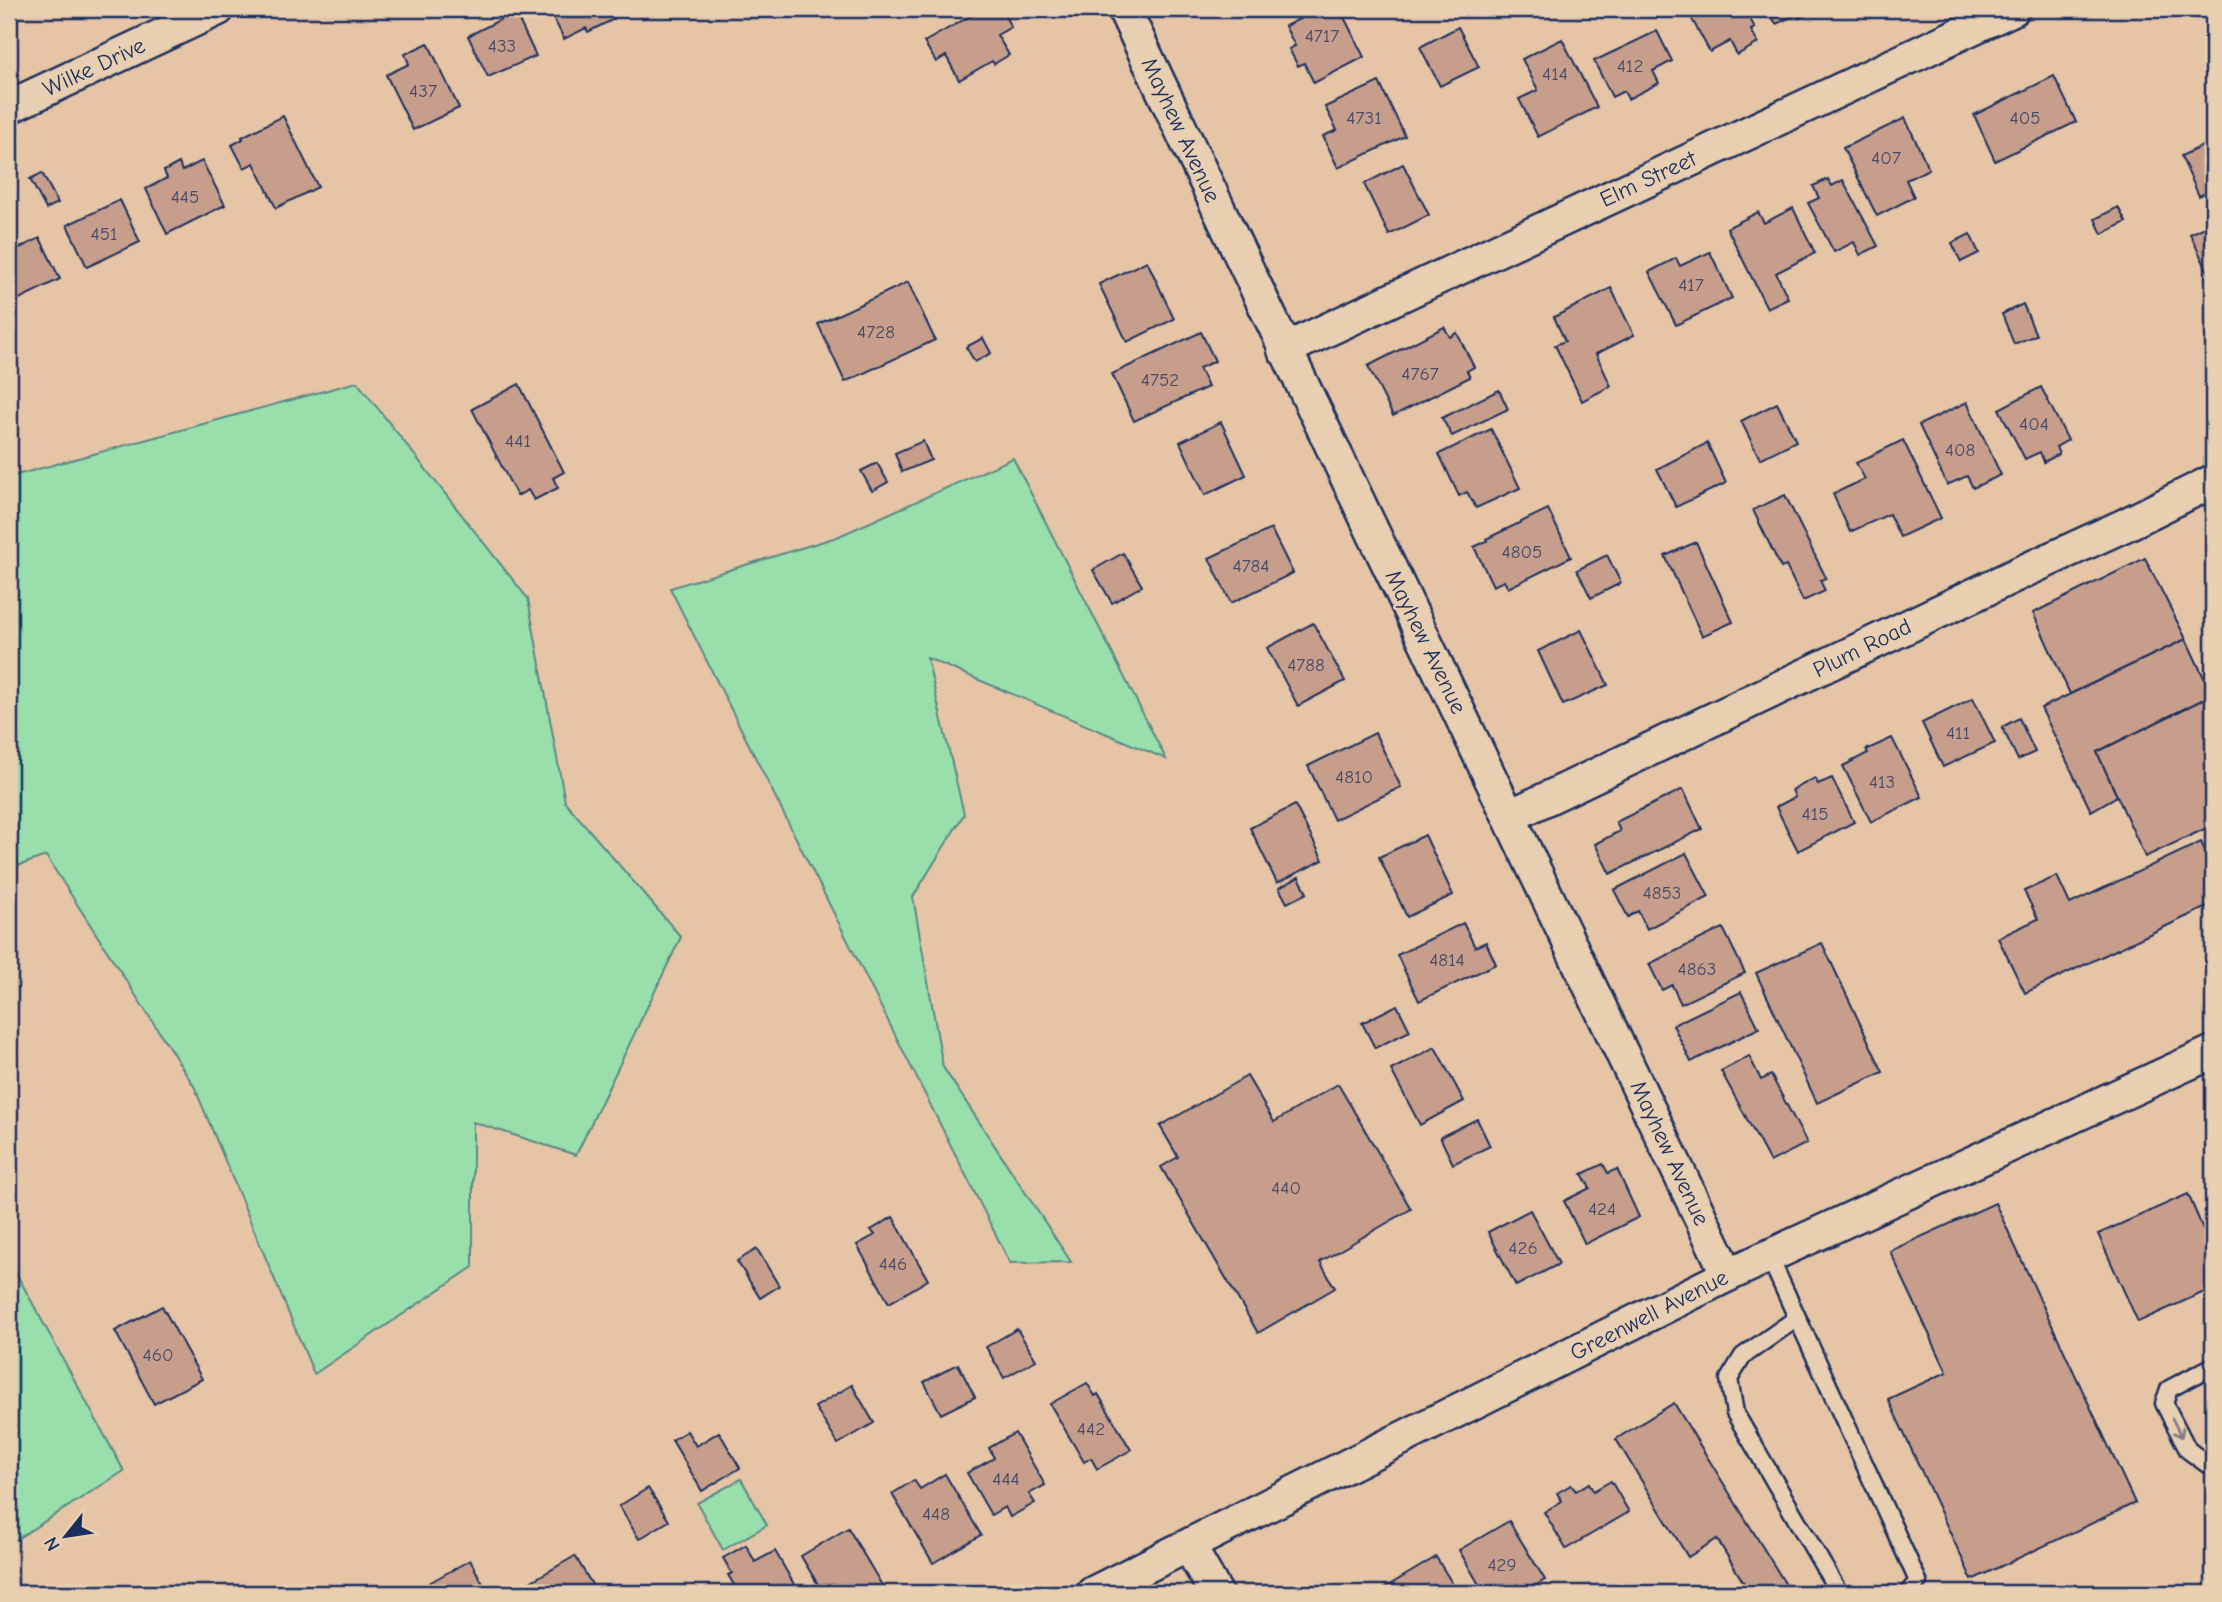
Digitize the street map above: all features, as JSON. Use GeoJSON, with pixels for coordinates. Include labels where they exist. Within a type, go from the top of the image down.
{"type":"FeatureCollection","features":[{"type":"Feature","properties":{"kind":"street","name":"Wilke Drive"},"geometry":{"type":"LineString","coordinates":[[9,107],[218,9]]}},
{"type":"Feature","properties":{"kind":"street","name":"Mayhew Avenue"},"geometry":{"type":"LineString","coordinates":[[1124,9],[1284,350],[1728,1275]]}},
{"type":"Feature","properties":{"kind":"street","name":"Elm Street"},"geometry":{"type":"LineString","coordinates":[[1284,350],[2010,9]]}},
{"type":"Feature","properties":{"kind":"street","name":"Plum Road"},"geometry":{"type":"LineString","coordinates":[[1510,816],[2213,481]]}},
{"type":"Feature","properties":{"kind":"street","name":"Greenwell Avenue"},"geometry":{"type":"LineString","coordinates":[[1093,1593],[1728,1275],[2213,1052]]}},
{"type":"Feature","properties":{"kind":"street"},"geometry":{"type":"LineString","coordinates":[[1189,1546],[1216,1593]]}},
{"type":"Feature","properties":{"kind":"lane"},"geometry":{"type":"LineString","coordinates":[[1769,1256],[1918,1581],[1908,1593]]}},
{"type":"Feature","properties":{"kind":"lane"},"geometry":{"type":"LineString","coordinates":[[1797,1318],[1743,1356],[1729,1379],[1735,1413],[1839,1593]]}},
{"type":"Feature","properties":{"kind":"lane"},"geometry":{"type":"LineString","coordinates":[[2213,1366],[2169,1389],[2164,1402],[2188,1450],[2207,1464],[2213,1463]]}},
{"type":"Feature","properties":{"kind":"green space"},"geometry":{"type":"Polygon","coordinates":[[[357,382],[528,599],[565,802],[681,937],[576,1155],[473,1122],[473,1267],[314,1374],[194,1086],[46,856],[9,869],[9,477],[357,382]]]}},
{"type":"Feature","properties":{"kind":"green space"},"geometry":{"type":"Polygon","coordinates":[[[1013,458],[1166,759],[927,658],[964,814],[913,897],[943,1067],[1071,1262],[1010,1263],[670,588],[837,537],[1013,458]]]}},
{"type":"Feature","properties":{"kind":"green space"},"geometry":{"type":"Polygon","coordinates":[[[9,1260],[124,1471],[9,1544],[9,1260]]]}},
{"type":"Feature","properties":{"kind":"green space"},"geometry":{"type":"Polygon","coordinates":[[[741,1479],[767,1525],[723,1550],[697,1503],[741,1479]]]}},
{"type":"Feature","properties":{"kind":"building"},"geometry":{"type":"Polygon","coordinates":[[[549,9],[609,9],[614,19],[588,32],[586,28],[564,39],[549,9]]]}},
{"type":"Feature","properties":{"kind":"building"},"geometry":{"type":"Polygon","coordinates":[[[983,9],[1001,9],[1011,27],[997,35],[1009,55],[994,64],[992,61],[959,80],[946,56],[936,62],[924,42],[983,9]]]}},
{"type":"Feature","properties":{"kind":"building"},"geometry":{"type":"Polygon","coordinates":[[[1320,9],[1340,9],[1364,57],[1314,83],[1304,63],[1298,66],[1289,49],[1295,46],[1285,26],[1320,9]]]}},
{"type":"Feature","properties":{"kind":"building"},"geometry":{"type":"Polygon","coordinates":[[[1694,9],[1745,9],[1755,28],[1751,30],[1758,43],[1737,55],[1730,41],[1710,52],[1688,12],[1694,9]]]}},
{"type":"Feature","properties":{"kind":"building"},"geometry":{"type":"Polygon","coordinates":[[[1768,9],[1818,9],[1776,24],[1768,9]]]}},
{"type":"Feature","properties":{"kind":"building"},"geometry":{"type":"Polygon","coordinates":[[[515,12],[536,56],[488,77],[468,36],[515,12]]]}},
{"type":"Feature","properties":{"kind":"building"},"geometry":{"type":"Polygon","coordinates":[[[1458,27],[1479,67],[1440,86],[1420,47],[1458,27]]]}},
{"type":"Feature","properties":{"kind":"building"},"geometry":{"type":"Polygon","coordinates":[[[1657,31],[1672,61],[1653,71],[1659,83],[1628,99],[1624,91],[1612,97],[1594,61],[1657,31]]]}},
{"type":"Feature","properties":{"kind":"building"},"geometry":{"type":"Polygon","coordinates":[[[1562,39],[1597,107],[1538,137],[1519,99],[1538,90],[1522,59],[1562,39]]]}},
{"type":"Feature","properties":{"kind":"building"},"geometry":{"type":"Polygon","coordinates":[[[428,43],[459,108],[413,130],[386,75],[409,64],[405,54],[428,43]]]}},
{"type":"Feature","properties":{"kind":"building"},"geometry":{"type":"Polygon","coordinates":[[[2054,76],[2076,122],[1995,161],[1974,115],[2054,76]]]}},
{"type":"Feature","properties":{"kind":"building"},"geometry":{"type":"Polygon","coordinates":[[[1379,82],[1405,136],[1338,168],[1323,136],[1337,130],[1325,107],[1379,82]]]}},
{"type":"Feature","properties":{"kind":"building"},"geometry":{"type":"Polygon","coordinates":[[[283,116],[318,187],[276,208],[254,163],[244,168],[232,145],[283,116]]]}},
{"type":"Feature","properties":{"kind":"building"},"geometry":{"type":"Polygon","coordinates":[[[1905,118],[1929,169],[1906,180],[1914,197],[1877,216],[1843,148],[1905,118]]]}},
{"type":"Feature","properties":{"kind":"building"},"geometry":{"type":"Polygon","coordinates":[[[2213,141],[2213,189],[2199,196],[2181,156],[2213,141]]]}},
{"type":"Feature","properties":{"kind":"building"},"geometry":{"type":"Polygon","coordinates":[[[202,161],[225,205],[167,234],[146,189],[167,178],[164,171],[179,163],[182,171],[202,161]]]}},
{"type":"Feature","properties":{"kind":"building"},"geometry":{"type":"Polygon","coordinates":[[[1403,164],[1429,215],[1389,235],[1364,184],[1403,164]]]}},
{"type":"Feature","properties":{"kind":"building"},"geometry":{"type":"Polygon","coordinates":[[[42,173],[58,203],[46,209],[30,179],[42,173]]]}},
{"type":"Feature","properties":{"kind":"building"},"geometry":{"type":"Polygon","coordinates":[[[1828,179],[1832,186],[1843,180],[1878,246],[1860,255],[1854,242],[1834,252],[1808,203],[1819,198],[1813,186],[1828,179]]]}},
{"type":"Feature","properties":{"kind":"building"},"geometry":{"type":"Polygon","coordinates":[[[120,200],[140,242],[87,267],[67,225],[120,200]]]}},
{"type":"Feature","properties":{"kind":"building"},"geometry":{"type":"Polygon","coordinates":[[[2118,207],[2126,222],[2102,234],[2095,219],[2118,207]]]}},
{"type":"Feature","properties":{"kind":"building"},"geometry":{"type":"Polygon","coordinates":[[[1793,208],[1815,253],[1776,273],[1788,298],[1767,308],[1727,228],[1758,212],[1764,223],[1793,208]]]}},
{"type":"Feature","properties":{"kind":"building"},"geometry":{"type":"Polygon","coordinates":[[[2213,223],[2213,279],[2212,280],[2190,234],[2213,223]]]}},
{"type":"Feature","properties":{"kind":"building"},"geometry":{"type":"Polygon","coordinates":[[[1970,234],[1979,253],[1961,262],[1952,243],[1970,234]]]}},
{"type":"Feature","properties":{"kind":"building"},"geometry":{"type":"Polygon","coordinates":[[[40,238],[60,279],[9,304],[9,253],[40,238]]]}},
{"type":"Feature","properties":{"kind":"building"},"geometry":{"type":"Polygon","coordinates":[[[1710,252],[1732,298],[1676,325],[1649,272],[1676,258],[1680,266],[1710,252]]]}},
{"type":"Feature","properties":{"kind":"building"},"geometry":{"type":"Polygon","coordinates":[[[1147,261],[1174,319],[1127,342],[1099,284],[1147,261]]]}},
{"type":"Feature","properties":{"kind":"building"},"geometry":{"type":"Polygon","coordinates":[[[908,282],[935,340],[845,382],[818,324],[908,282]]]}},
{"type":"Feature","properties":{"kind":"building"},"geometry":{"type":"Polygon","coordinates":[[[1611,288],[1634,335],[1596,354],[1611,386],[1582,401],[1555,345],[1565,341],[1554,317],[1611,288]]]}},
{"type":"Feature","properties":{"kind":"building"},"geometry":{"type":"Polygon","coordinates":[[[2023,304],[2036,335],[2014,344],[2002,314],[2023,304]]]}},
{"type":"Feature","properties":{"kind":"building"},"geometry":{"type":"Polygon","coordinates":[[[1444,327],[1450,337],[1457,333],[1474,367],[1467,371],[1470,377],[1393,416],[1368,366],[1444,327]]]}},
{"type":"Feature","properties":{"kind":"building"},"geometry":{"type":"Polygon","coordinates":[[[1201,332],[1215,361],[1199,368],[1208,387],[1134,421],[1112,374],[1201,332]]]}},
{"type":"Feature","properties":{"kind":"building"},"geometry":{"type":"Polygon","coordinates":[[[983,338],[991,353],[975,362],[966,347],[983,338]]]}},
{"type":"Feature","properties":{"kind":"building"},"geometry":{"type":"Polygon","coordinates":[[[519,384],[564,472],[553,478],[558,488],[534,500],[528,490],[517,496],[472,409],[519,384]]]}},
{"type":"Feature","properties":{"kind":"building"},"geometry":{"type":"Polygon","coordinates":[[[2041,387],[2068,440],[2056,447],[2059,454],[2044,462],[2040,452],[2025,459],[1999,409],[2041,387]]]}},
{"type":"Feature","properties":{"kind":"building"},"geometry":{"type":"Polygon","coordinates":[[[1499,390],[1508,409],[1452,436],[1442,418],[1499,390]]]}},
{"type":"Feature","properties":{"kind":"building"},"geometry":{"type":"Polygon","coordinates":[[[1967,402],[2001,475],[1973,488],[1967,476],[1947,485],[1919,425],[1967,402]]]}},
{"type":"Feature","properties":{"kind":"building"},"geometry":{"type":"Polygon","coordinates":[[[1777,403],[1796,441],[1760,459],[1741,421],[1777,403]]]}},
{"type":"Feature","properties":{"kind":"building"},"geometry":{"type":"Polygon","coordinates":[[[1221,422],[1246,475],[1205,495],[1180,442],[1221,422]]]}},
{"type":"Feature","properties":{"kind":"building"},"geometry":{"type":"Polygon","coordinates":[[[1491,429],[1520,488],[1476,508],[1467,492],[1459,496],[1439,454],[1491,429]]]}},
{"type":"Feature","properties":{"kind":"building"},"geometry":{"type":"Polygon","coordinates":[[[1903,440],[1941,518],[1900,537],[1889,514],[1850,532],[1833,494],[1865,479],[1856,463],[1903,440]]]}},
{"type":"Feature","properties":{"kind":"building"},"geometry":{"type":"Polygon","coordinates":[[[923,441],[931,460],[902,472],[895,453],[923,441]]]}},
{"type":"Feature","properties":{"kind":"building"},"geometry":{"type":"Polygon","coordinates":[[[1707,443],[1726,483],[1676,507],[1657,469],[1707,443]]]}},
{"type":"Feature","properties":{"kind":"building"},"geometry":{"type":"Polygon","coordinates":[[[877,463],[888,482],[872,491],[861,471],[877,463]]]}},
{"type":"Feature","properties":{"kind":"building"},"geometry":{"type":"Polygon","coordinates":[[[1785,495],[1826,578],[1820,580],[1825,591],[1803,601],[1786,566],[1781,568],[1753,510],[1785,495]]]}},
{"type":"Feature","properties":{"kind":"building"},"geometry":{"type":"Polygon","coordinates":[[[1548,509],[1571,557],[1508,588],[1504,581],[1493,586],[1474,547],[1548,509]]]}},
{"type":"Feature","properties":{"kind":"building"},"geometry":{"type":"Polygon","coordinates":[[[1271,529],[1293,573],[1231,603],[1209,558],[1271,529]]]}},
{"type":"Feature","properties":{"kind":"building"},"geometry":{"type":"Polygon","coordinates":[[[1696,542],[1733,622],[1702,636],[1665,556],[1696,542]]]}},
{"type":"Feature","properties":{"kind":"building"},"geometry":{"type":"Polygon","coordinates":[[[1123,553],[1142,586],[1112,603],[1093,570],[1123,553]]]}},
{"type":"Feature","properties":{"kind":"building"},"geometry":{"type":"Polygon","coordinates":[[[1607,555],[1621,583],[1591,598],[1577,570],[1607,555]]]}},
{"type":"Feature","properties":{"kind":"building"},"geometry":{"type":"Polygon","coordinates":[[[2145,558],[2186,639],[2070,694],[2033,613],[2145,558]]]}},
{"type":"Feature","properties":{"kind":"building"},"geometry":{"type":"Polygon","coordinates":[[[1313,623],[1345,681],[1298,706],[1267,648],[1313,623]]]}},
{"type":"Feature","properties":{"kind":"building"},"geometry":{"type":"Polygon","coordinates":[[[1581,630],[1608,685],[1563,705],[1538,651],[1581,630]]]}},
{"type":"Feature","properties":{"kind":"building"},"geometry":{"type":"Polygon","coordinates":[[[2186,639],[2212,695],[2097,752],[2117,796],[2091,811],[2041,708],[2186,639]]]}},
{"type":"Feature","properties":{"kind":"building"},"geometry":{"type":"Polygon","coordinates":[[[2212,695],[2213,825],[2145,857],[2097,752],[2212,695]]]}},
{"type":"Feature","properties":{"kind":"building"},"geometry":{"type":"Polygon","coordinates":[[[1973,698],[1995,743],[1943,767],[1922,723],[1973,698]]]}},
{"type":"Feature","properties":{"kind":"building"},"geometry":{"type":"Polygon","coordinates":[[[2019,718],[2035,752],[2018,760],[2002,727],[2019,718]]]}},
{"type":"Feature","properties":{"kind":"building"},"geometry":{"type":"Polygon","coordinates":[[[1375,733],[1401,787],[1334,820],[1308,766],[1375,733]]]}},
{"type":"Feature","properties":{"kind":"building"},"geometry":{"type":"Polygon","coordinates":[[[1892,738],[1922,797],[1871,822],[1843,766],[1868,753],[1866,750],[1892,738]]]}},
{"type":"Feature","properties":{"kind":"building"},"geometry":{"type":"Polygon","coordinates":[[[1815,778],[1818,784],[1832,778],[1854,822],[1798,851],[1776,807],[1795,797],[1792,790],[1815,778]]]}},
{"type":"Feature","properties":{"kind":"building"},"geometry":{"type":"Polygon","coordinates":[[[1683,789],[1702,829],[1610,874],[1595,844],[1620,831],[1616,822],[1683,789]]]}},
{"type":"Feature","properties":{"kind":"building"},"geometry":{"type":"Polygon","coordinates":[[[1295,805],[1323,860],[1277,883],[1250,828],[1295,805]]]}},
{"type":"Feature","properties":{"kind":"building"},"geometry":{"type":"Polygon","coordinates":[[[1425,835],[1453,895],[1407,917],[1379,857],[1425,835]]]}},
{"type":"Feature","properties":{"kind":"building"},"geometry":{"type":"Polygon","coordinates":[[[2201,842],[2208,857],[2213,854],[2213,904],[2025,993],[1998,938],[2038,919],[2024,891],[2057,876],[2070,904],[2201,842]]]}},
{"type":"Feature","properties":{"kind":"building"},"geometry":{"type":"Polygon","coordinates":[[[1686,853],[1709,897],[1647,929],[1638,911],[1628,917],[1614,890],[1686,853]]]}},
{"type":"Feature","properties":{"kind":"building"},"geometry":{"type":"Polygon","coordinates":[[[1299,877],[1307,893],[1287,903],[1279,888],[1299,877]]]}},
{"type":"Feature","properties":{"kind":"building"},"geometry":{"type":"Polygon","coordinates":[[[1463,923],[1475,947],[1486,942],[1496,964],[1419,1001],[1397,955],[1463,923]]]}},
{"type":"Feature","properties":{"kind":"building"},"geometry":{"type":"Polygon","coordinates":[[[1723,928],[1745,973],[1681,1004],[1672,985],[1662,990],[1649,964],[1723,928]]]}},
{"type":"Feature","properties":{"kind":"building"},"geometry":{"type":"Polygon","coordinates":[[[1822,943],[1883,1072],[1817,1103],[1756,973],[1822,943]]]}},
{"type":"Feature","properties":{"kind":"building"},"geometry":{"type":"Polygon","coordinates":[[[1741,992],[1759,1028],[1691,1062],[1673,1025],[1741,992]]]}},
{"type":"Feature","properties":{"kind":"building"},"geometry":{"type":"Polygon","coordinates":[[[1397,1005],[1410,1031],[1375,1048],[1362,1023],[1397,1005]]]}},
{"type":"Feature","properties":{"kind":"building"},"geometry":{"type":"Polygon","coordinates":[[[1435,1047],[1464,1101],[1420,1125],[1391,1070],[1435,1047]]]}},
{"type":"Feature","properties":{"kind":"building"},"geometry":{"type":"Polygon","coordinates":[[[1749,1056],[1761,1080],[1771,1075],[1807,1143],[1770,1162],[1721,1071],[1749,1056]]]}},
{"type":"Feature","properties":{"kind":"building"},"geometry":{"type":"Polygon","coordinates":[[[1247,1076],[1274,1122],[1338,1084],[1411,1209],[1320,1262],[1335,1288],[1258,1333],[1161,1167],[1178,1157],[1160,1126],[1247,1076]]]}},
{"type":"Feature","properties":{"kind":"building"},"geometry":{"type":"Polygon","coordinates":[[[1477,1119],[1490,1146],[1453,1164],[1440,1137],[1477,1119]]]}},
{"type":"Feature","properties":{"kind":"building"},"geometry":{"type":"Polygon","coordinates":[[[1603,1164],[1608,1173],[1617,1169],[1639,1217],[1585,1244],[1564,1201],[1590,1188],[1582,1174],[1603,1164]]]}},
{"type":"Feature","properties":{"kind":"building"},"geometry":{"type":"Polygon","coordinates":[[[2188,1194],[2213,1252],[2213,1288],[2138,1322],[2098,1234],[2188,1194]]]}},
{"type":"Feature","properties":{"kind":"building"},"geometry":{"type":"Polygon","coordinates":[[[1995,1203],[2135,1503],[1972,1580],[1888,1399],[1947,1372],[1890,1251],[1995,1203]]]}},
{"type":"Feature","properties":{"kind":"building"},"geometry":{"type":"Polygon","coordinates":[[[1530,1210],[1559,1264],[1516,1286],[1488,1232],[1530,1210]]]}},
{"type":"Feature","properties":{"kind":"building"},"geometry":{"type":"Polygon","coordinates":[[[893,1217],[928,1280],[889,1303],[857,1245],[875,1235],[871,1230],[893,1217]]]}},
{"type":"Feature","properties":{"kind":"building"},"geometry":{"type":"Polygon","coordinates":[[[757,1249],[779,1286],[760,1298],[737,1261],[757,1249]]]}},
{"type":"Feature","properties":{"kind":"building"},"geometry":{"type":"Polygon","coordinates":[[[162,1306],[202,1379],[154,1404],[115,1331],[162,1306]]]}},
{"type":"Feature","properties":{"kind":"building"},"geometry":{"type":"Polygon","coordinates":[[[1017,1329],[1036,1360],[1004,1378],[986,1347],[1017,1329]]]}},
{"type":"Feature","properties":{"kind":"building"},"geometry":{"type":"Polygon","coordinates":[[[958,1364],[975,1397],[941,1414],[924,1382],[958,1364]]]}},
{"type":"Feature","properties":{"kind":"building"},"geometry":{"type":"Polygon","coordinates":[[[1087,1383],[1095,1396],[1098,1394],[1131,1450],[1097,1469],[1091,1458],[1084,1462],[1050,1404],[1087,1383]]]}},
{"type":"Feature","properties":{"kind":"building"},"geometry":{"type":"Polygon","coordinates":[[[852,1385],[874,1423],[838,1444],[815,1407],[852,1385]]]}},
{"type":"Feature","properties":{"kind":"building"},"geometry":{"type":"Polygon","coordinates":[[[1674,1403],[1791,1593],[1750,1593],[1717,1539],[1688,1557],[1616,1439],[1674,1403]]]}},
{"type":"Feature","properties":{"kind":"building"},"geometry":{"type":"Polygon","coordinates":[[[687,1431],[696,1446],[719,1432],[740,1468],[702,1491],[672,1440],[687,1431]]]}},
{"type":"Feature","properties":{"kind":"building"},"geometry":{"type":"Polygon","coordinates":[[[1015,1433],[1045,1485],[1029,1494],[1035,1503],[1010,1517],[1005,1507],[991,1515],[967,1473],[994,1458],[989,1448],[1015,1433]]]}},
{"type":"Feature","properties":{"kind":"building"},"geometry":{"type":"Polygon","coordinates":[[[945,1474],[981,1535],[933,1563],[892,1494],[914,1480],[920,1489],[945,1474]]]}},
{"type":"Feature","properties":{"kind":"building"},"geometry":{"type":"Polygon","coordinates":[[[1611,1481],[1629,1512],[1566,1549],[1544,1512],[1562,1501],[1557,1493],[1571,1485],[1576,1491],[1589,1483],[1593,1491],[1611,1481]]]}},
{"type":"Feature","properties":{"kind":"building"},"geometry":{"type":"Polygon","coordinates":[[[648,1488],[669,1521],[639,1539],[619,1506],[648,1488]]]}},
{"type":"Feature","properties":{"kind":"building"},"geometry":{"type":"Polygon","coordinates":[[[1509,1521],[1545,1580],[1523,1593],[1517,1584],[1501,1593],[1484,1593],[1459,1550],[1509,1521]]]}},
{"type":"Feature","properties":{"kind":"building"},"geometry":{"type":"Polygon","coordinates":[[[848,1528],[885,1593],[823,1593],[801,1556],[848,1528]]]}},
{"type":"Feature","properties":{"kind":"building"},"geometry":{"type":"Polygon","coordinates":[[[746,1545],[755,1562],[775,1551],[799,1593],[739,1593],[728,1575],[732,1573],[723,1558],[746,1545]]]}},
{"type":"Feature","properties":{"kind":"building"},"geometry":{"type":"Polygon","coordinates":[[[575,1556],[597,1593],[511,1593],[575,1556]]]}},
{"type":"Feature","properties":{"kind":"building"},"geometry":{"type":"Polygon","coordinates":[[[1436,1557],[1458,1593],[1376,1593],[1436,1557]]]}},
{"type":"Feature","properties":{"kind":"building"},"geometry":{"type":"Polygon","coordinates":[[[470,1560],[488,1593],[435,1593],[429,1583],[470,1560]]]}}]}
